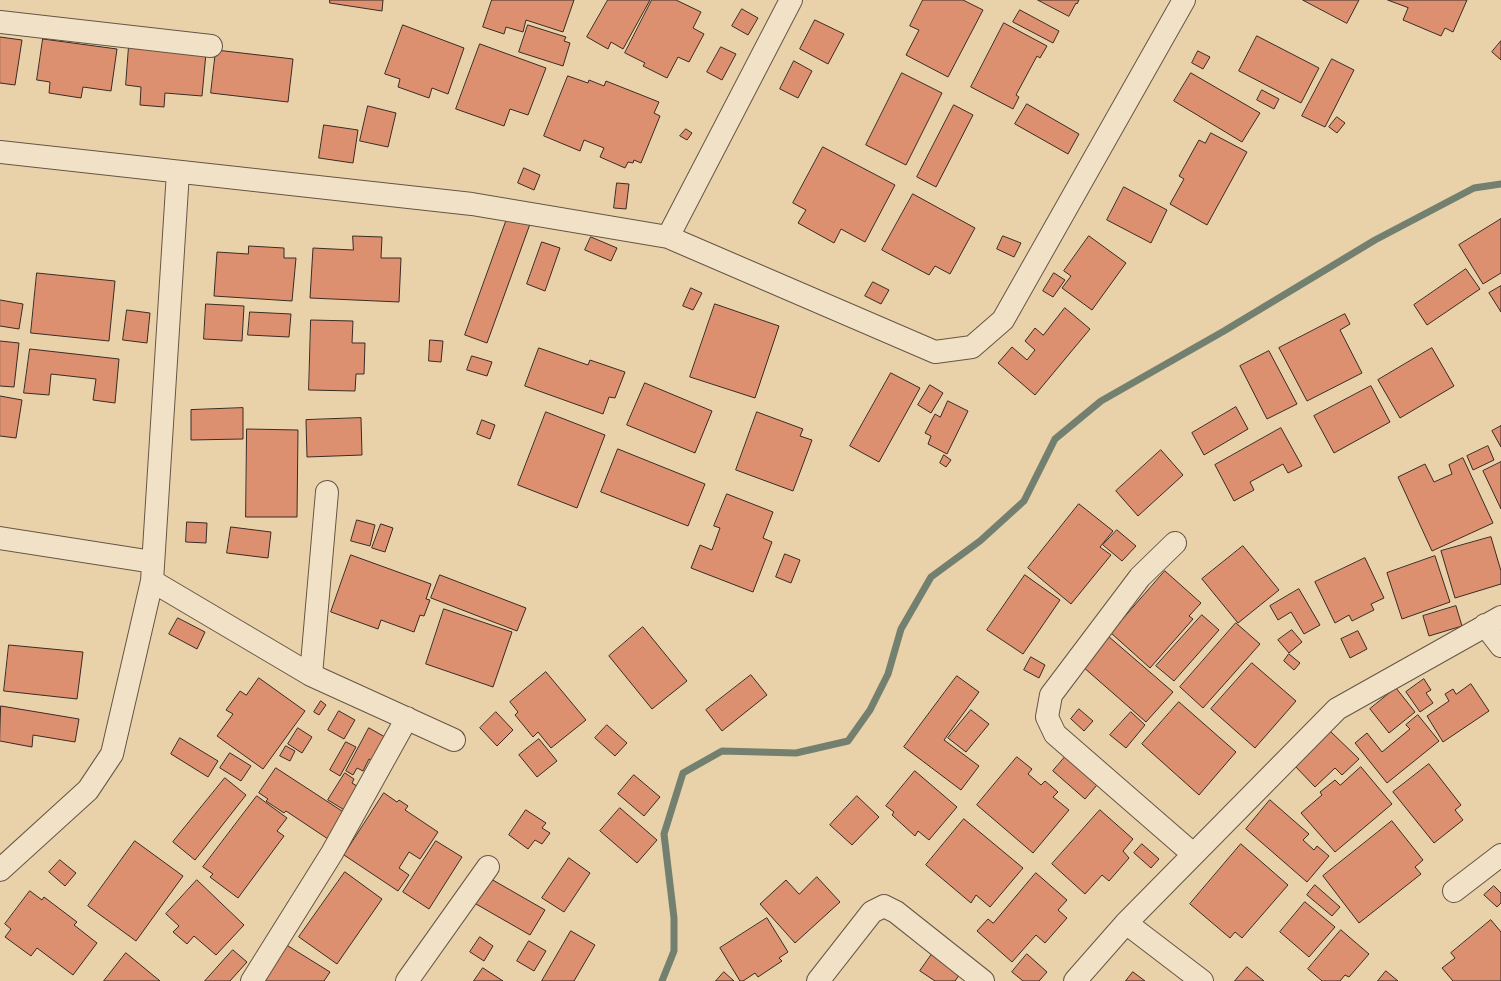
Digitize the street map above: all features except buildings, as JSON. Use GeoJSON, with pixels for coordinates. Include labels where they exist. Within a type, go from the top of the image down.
{"type":"FeatureCollection","features":[{"type":"Feature","properties":{"kind":"street"},"geometry":{"type":"LineString","coordinates":[[668,237],[791,0]]}},
{"type":"Feature","properties":{"kind":"street"},"geometry":{"type":"LineString","coordinates":[[0,152],[472,204],[668,237],[935,352],[972,347],[1003,320],[1184,0]]}},
{"type":"Feature","properties":{"kind":"street"},"geometry":{"type":"LineString","coordinates":[[0,22],[211,46]]}},
{"type":"Feature","properties":{"kind":"street"},"geometry":{"type":"LineString","coordinates":[[0,870],[88,790],[112,754],[153,572],[178,172]]}},
{"type":"Feature","properties":{"kind":"street"},"geometry":{"type":"LineString","coordinates":[[311,675],[327,492]]}},
{"type":"Feature","properties":{"kind":"street"},"geometry":{"type":"LineString","coordinates":[[0,538],[153,572],[311,675],[454,740]]}},
{"type":"Feature","properties":{"kind":"street"},"geometry":{"type":"LineString","coordinates":[[1176,543],[1140,577],[1051,695],[1047,717],[1055,734],[1193,854]]}},
{"type":"Feature","properties":{"kind":"street"},"geometry":{"type":"LineString","coordinates":[[1075,981],[1126,923],[1337,709],[1493,621],[1501,646]]}},
{"type":"Feature","properties":{"kind":"street"},"geometry":{"type":"LineString","coordinates":[[252,981],[332,853],[407,718]]}},
{"type":"Feature","properties":{"kind":"street"},"geometry":{"type":"LineString","coordinates":[[1454,891],[1501,856]]}},
{"type":"Feature","properties":{"kind":"street"},"geometry":{"type":"LineString","coordinates":[[407,981],[488,868]]}},
{"type":"Feature","properties":{"kind":"street"},"geometry":{"type":"LineString","coordinates":[[818,981],[872,912],[884,906],[896,912],[983,981]]}},
{"type":"Feature","properties":{"kind":"street"},"geometry":{"type":"LineString","coordinates":[[1126,923],[1202,981]]}},
{"type":"Feature","properties":{"kind":"waterway"},"geometry":{"type":"LineString","coordinates":[[662,981],[674,951],[674,918],[664,834],[683,773],[722,751],[796,753],[848,741],[870,710],[888,674],[901,629],[931,577],[980,541],[1024,501],[1055,439],[1101,401],[1224,331],[1375,240],[1474,188],[1501,184]]}}]}
